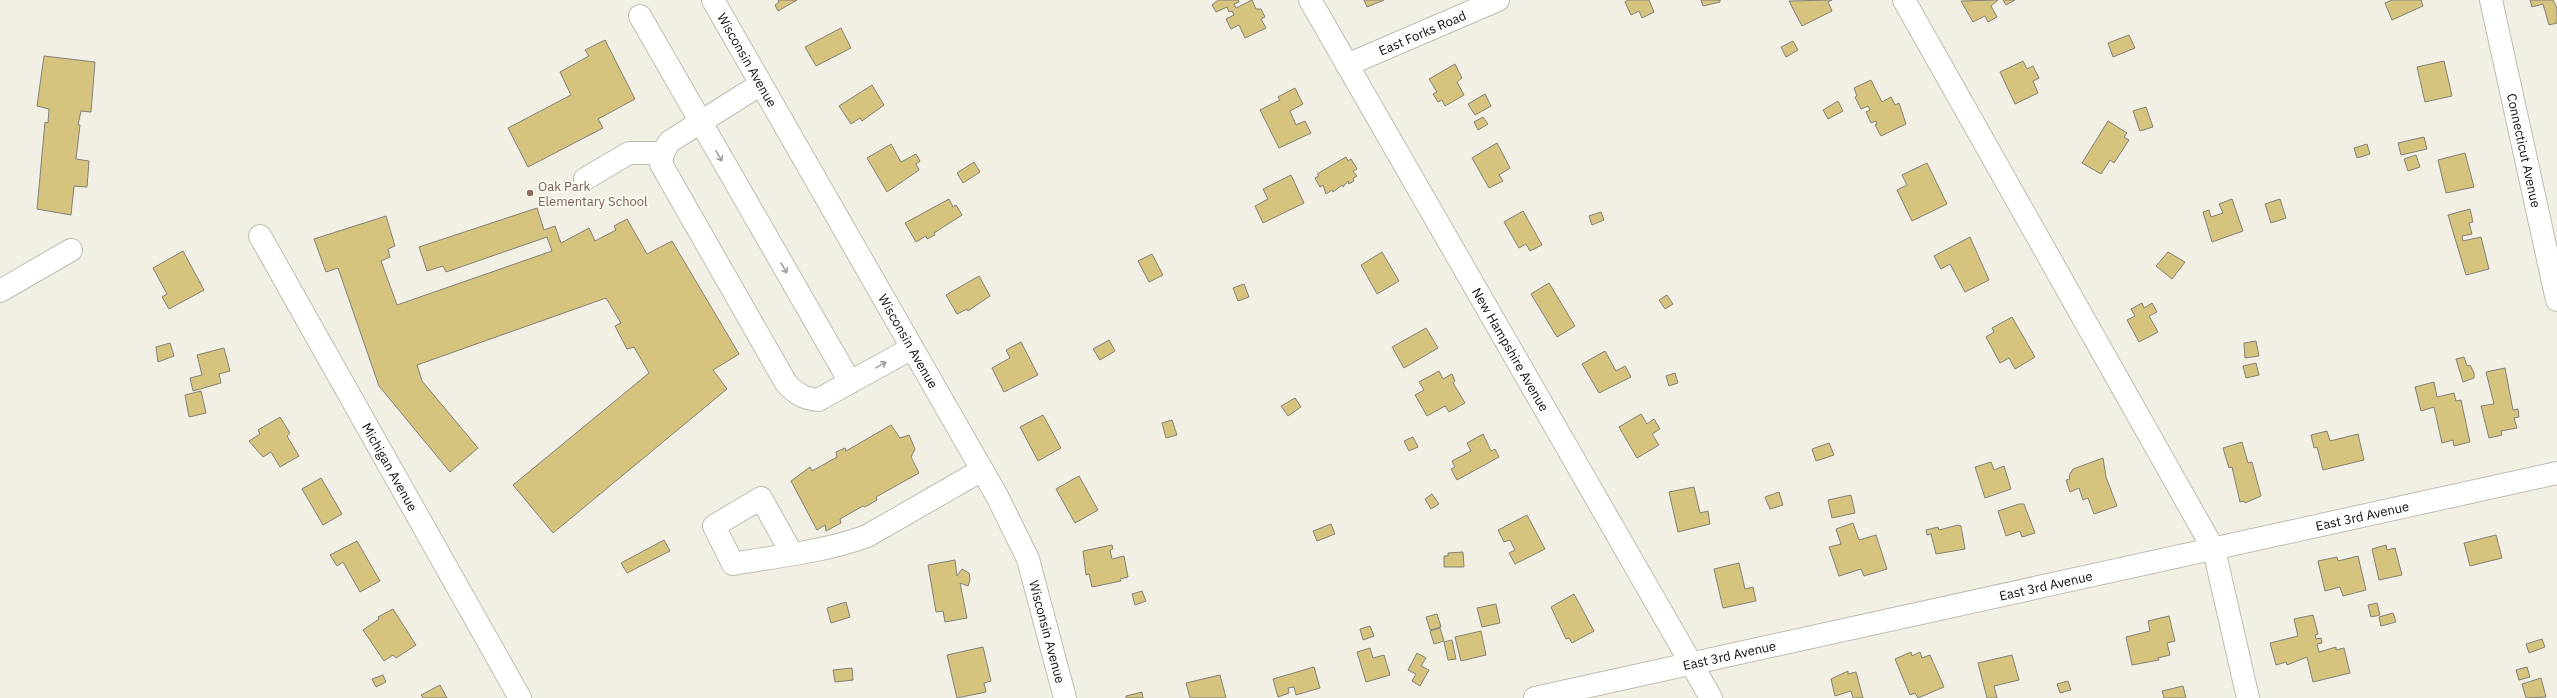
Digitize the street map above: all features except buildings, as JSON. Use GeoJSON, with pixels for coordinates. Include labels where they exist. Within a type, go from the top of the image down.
{"type":"FeatureCollection","features":[{"type":"Feature","properties":{"kind":"street","name":"Wisconsin Avenue"},"geometry":{"type":"LineString","coordinates":[[713,0],[982,470],[1028,559],[1065,698]]}},
{"type":"Feature","properties":{"kind":"street","name":"New Hampshire Avenue"},"geometry":{"type":"LineString","coordinates":[[1310,0],[1711,698]]}},
{"type":"Feature","properties":{"kind":"street","name":"East Forks Road"},"geometry":{"type":"LineString","coordinates":[[1347,65],[1498,0]]}},
{"type":"Feature","properties":{"kind":"street"},"geometry":{"type":"LineString","coordinates":[[1904,0],[2214,550],[2248,698]]}},
{"type":"Feature","properties":{"kind":"street","name":"Connecticut Avenue"},"geometry":{"type":"LineString","coordinates":[[2491,0],[2557,300]]}},
{"type":"Feature","properties":{"kind":"street"},"geometry":{"type":"LineString","coordinates":[[640,16],[699,122],[850,382]]}},
{"type":"Feature","properties":{"kind":"street"},"geometry":{"type":"LineString","coordinates":[[761,84],[669,142],[663,153],[661,164],[786,383],[794,392],[806,398],[818,400],[912,348]]}},
{"type":"Feature","properties":{"kind":"street"},"geometry":{"type":"LineString","coordinates":[[585,179],[629,153],[663,153]]}},
{"type":"Feature","properties":{"kind":"street","name":"Michigan Avenue"},"geometry":{"type":"LineString","coordinates":[[260,236],[520,698]]}},
{"type":"Feature","properties":{"kind":"street"},"geometry":{"type":"LineString","coordinates":[[0,291],[71,250]]}},
{"type":"Feature","properties":{"kind":"street"},"geometry":{"type":"LineString","coordinates":[[792,554],[848,543],[866,536],[982,470]]}},
{"type":"Feature","properties":{"kind":"street","name":"East 3rd Avenue"},"geometry":{"type":"LineString","coordinates":[[1535,698],[2214,550],[2557,473]]}},
{"type":"Feature","properties":{"kind":"place","name":"Oak Park Elementary School"},"geometry":{"type":"Point","coordinates":[530,193]}}]}
